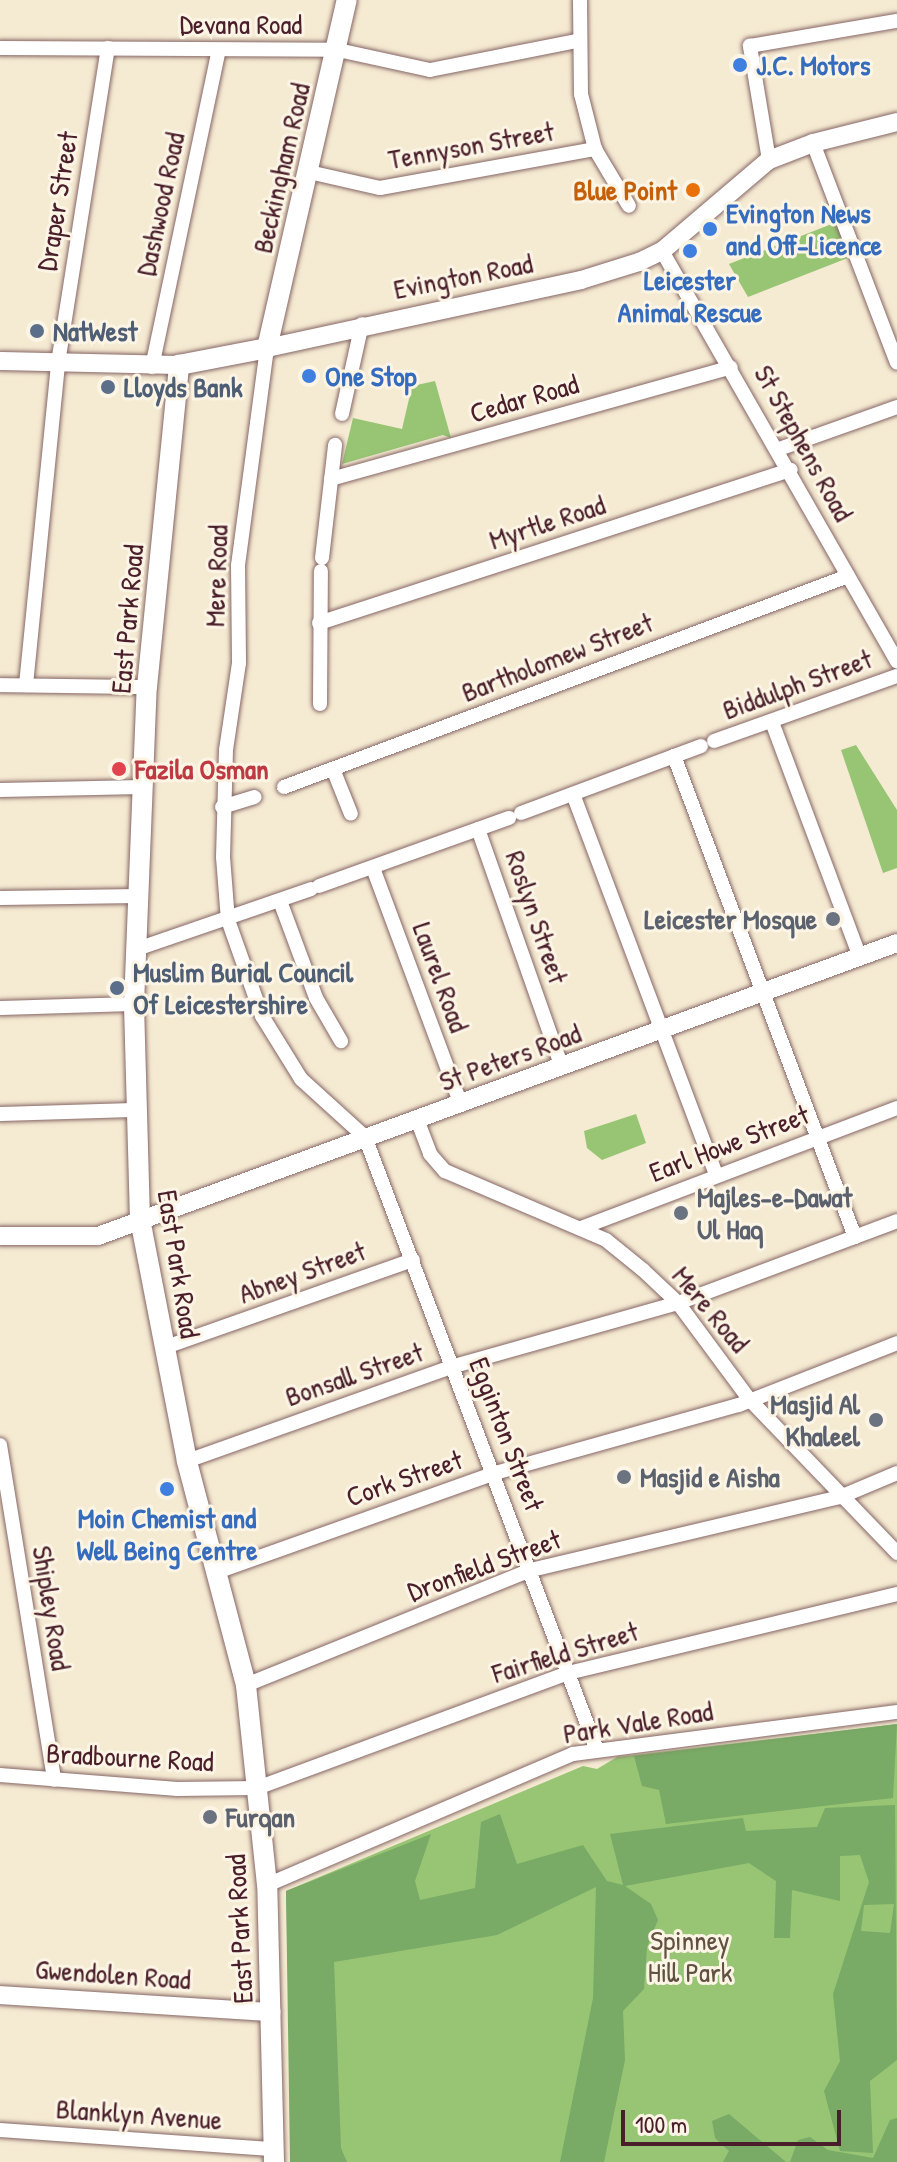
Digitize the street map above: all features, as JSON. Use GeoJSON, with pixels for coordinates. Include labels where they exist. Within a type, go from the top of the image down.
{"type":"FeatureCollection","features":[{"type":"Feature","properties":{"kind":"main road","name":"Beckingham Road"},"geometry":{"type":"LineString","coordinates":[[267,348],[338,50],[347,0]]}},
{"type":"Feature","properties":{"kind":"main road","name":"Evington Road"},"geometry":{"type":"LineString","coordinates":[[179,365],[267,348]]}},
{"type":"Feature","properties":{"kind":"main road","name":"East Park Road"},"geometry":{"type":"LineString","coordinates":[[179,365],[147,687],[134,1004],[134,1110],[140,1220],[163,1348],[187,1461],[246,1685],[267,1885],[274,2156]]}},
{"type":"Feature","properties":{"kind":"street"},"geometry":{"type":"LineString","coordinates":[[580,0],[577,41],[581,94],[595,149],[629,206]]}},
{"type":"Feature","properties":{"kind":"street"},"geometry":{"type":"LineString","coordinates":[[769,160],[750,46],[897,21]]}},
{"type":"Feature","properties":{"kind":"street","name":"Devana Road"},"geometry":{"type":"LineString","coordinates":[[0,48],[108,48],[218,53],[338,50],[430,70],[577,41]]}},
{"type":"Feature","properties":{"kind":"street","name":"Draper Street"},"geometry":{"type":"LineString","coordinates":[[26,685],[58,363],[108,48]]}},
{"type":"Feature","properties":{"kind":"street","name":"Dashwood Road"},"geometry":{"type":"LineString","coordinates":[[152,367],[218,53]]}},
{"type":"Feature","properties":{"kind":"street","name":"Evington Road"},"geometry":{"type":"LineString","coordinates":[[267,348],[362,324],[581,280],[662,251],[769,160],[813,143],[897,122]]}},
{"type":"Feature","properties":{"kind":"street"},"geometry":{"type":"LineString","coordinates":[[813,143],[897,363]]}},
{"type":"Feature","properties":{"kind":"street","name":"Tennyson Street"},"geometry":{"type":"LineString","coordinates":[[309,172],[380,188],[595,149]]}},
{"type":"Feature","properties":{"kind":"street","name":"St Stephens Road"},"geometry":{"type":"LineString","coordinates":[[662,251],[779,449],[897,662]]}},
{"type":"Feature","properties":{"kind":"street"},"geometry":{"type":"LineString","coordinates":[[342,414],[364,335],[362,324]]}},
{"type":"Feature","properties":{"kind":"street","name":"Mere Road"},"geometry":{"type":"LineString","coordinates":[[267,348],[238,565],[239,663],[222,807],[228,920],[262,1016],[301,1079],[365,1137]]}},
{"type":"Feature","properties":{"kind":"street","name":"Evington Road"},"geometry":{"type":"LineString","coordinates":[[0,361],[152,367],[179,365]]}},
{"type":"Feature","properties":{"kind":"street","name":"Cedar Road"},"geometry":{"type":"LineString","coordinates":[[331,479],[731,367]]}},
{"type":"Feature","properties":{"kind":"street"},"geometry":{"type":"LineString","coordinates":[[779,449],[897,407]]}},
{"type":"Feature","properties":{"kind":"street"},"geometry":{"type":"LineString","coordinates":[[320,704],[322,564],[335,445]]}},
{"type":"Feature","properties":{"kind":"street","name":"Myrtle Road"},"geometry":{"type":"LineString","coordinates":[[319,623],[791,470]]}},
{"type":"Feature","properties":{"kind":"street","name":"Bartholomew Street"},"geometry":{"type":"LineString","coordinates":[[284,787],[848,576]]}},
{"type":"Feature","properties":{"kind":"street","name":"Biddulph Street"},"geometry":{"type":"LineString","coordinates":[[573,794],[897,676]]}},
{"type":"Feature","properties":{"kind":"street"},"geometry":{"type":"LineString","coordinates":[[0,685],[147,687]]}},
{"type":"Feature","properties":{"kind":"street"},"geometry":{"type":"LineString","coordinates":[[772,722],[860,957]]}},
{"type":"Feature","properties":{"kind":"street"},"geometry":{"type":"LineString","coordinates":[[674,756],[855,1237]]}},
{"type":"Feature","properties":{"kind":"street"},"geometry":{"type":"LineString","coordinates":[[333,769],[351,814]]}},
{"type":"Feature","properties":{"kind":"street"},"geometry":{"type":"LineString","coordinates":[[0,790],[142,787]]}},
{"type":"Feature","properties":{"kind":"street"},"geometry":{"type":"LineString","coordinates":[[573,794],[716,1175]]}},
{"type":"Feature","properties":{"kind":"street","name":"Roslyn Street"},"geometry":{"type":"LineString","coordinates":[[280,901],[573,794]]}},
{"type":"Feature","properties":{"kind":"street"},"geometry":{"type":"LineString","coordinates":[[222,807],[255,797]]}},
{"type":"Feature","properties":{"kind":"street","name":"Roslyn Street"},"geometry":{"type":"LineString","coordinates":[[478,829],[562,1067]]}},
{"type":"Feature","properties":{"kind":"street","name":"Laurel Road"},"geometry":{"type":"LineString","coordinates":[[373,868],[461,1104]]}},
{"type":"Feature","properties":{"kind":"street"},"geometry":{"type":"LineString","coordinates":[[0,898],[139,896]]}},
{"type":"Feature","properties":{"kind":"street"},"geometry":{"type":"LineString","coordinates":[[137,949],[280,901],[316,998],[341,1041]]}},
{"type":"Feature","properties":{"kind":"street","name":"St Peters Road"},"geometry":{"type":"LineString","coordinates":[[0,1236],[98,1236],[365,1137],[418,1122],[897,943]]}},
{"type":"Feature","properties":{"kind":"street"},"geometry":{"type":"LineString","coordinates":[[0,1008],[134,1004]]}},
{"type":"Feature","properties":{"kind":"street","name":"Earl Howe Street"},"geometry":{"type":"LineString","coordinates":[[581,1228],[897,1108]]}},
{"type":"Feature","properties":{"kind":"street"},"geometry":{"type":"LineString","coordinates":[[0,1114],[134,1110]]}},
{"type":"Feature","properties":{"kind":"street","name":"Mere Road"},"geometry":{"type":"LineString","coordinates":[[418,1122],[430,1154],[445,1171],[606,1240],[678,1303],[749,1399],[897,1553]]}},
{"type":"Feature","properties":{"kind":"street","name":"Egginton Street"},"geometry":{"type":"LineString","coordinates":[[365,1137],[495,1473],[597,1750]]}},
{"type":"Feature","properties":{"kind":"street","name":"Bonsall Street"},"geometry":{"type":"LineString","coordinates":[[187,1461],[454,1366],[678,1303],[897,1221]]}},
{"type":"Feature","properties":{"kind":"street","name":"Abney Street"},"geometry":{"type":"LineString","coordinates":[[163,1348],[413,1260]]}},
{"type":"Feature","properties":{"kind":"street","name":"Cork Street"},"geometry":{"type":"LineString","coordinates":[[217,1572],[495,1473],[749,1399],[897,1343]]}},
{"type":"Feature","properties":{"kind":"street","name":"Shipley Road"},"geometry":{"type":"LineString","coordinates":[[0,1445],[54,1780]]}},
{"type":"Feature","properties":{"kind":"street","name":"Dronfield Street"},"geometry":{"type":"LineString","coordinates":[[246,1685],[531,1570],[840,1497],[897,1473]]}},
{"type":"Feature","properties":{"kind":"street","name":"Fairfield Street"},"geometry":{"type":"LineString","coordinates":[[257,1788],[568,1673],[897,1594]]}},
{"type":"Feature","properties":{"kind":"street","name":"Park Vale Road"},"geometry":{"type":"LineString","coordinates":[[267,1885],[573,1754],[897,1712]]}},
{"type":"Feature","properties":{"kind":"street","name":"Bradbourne Road"},"geometry":{"type":"LineString","coordinates":[[0,1775],[177,1789],[257,1788]]}},
{"type":"Feature","properties":{"kind":"street","name":"Gwendolen Road"},"geometry":{"type":"LineString","coordinates":[[0,1995],[271,2012]]}},
{"type":"Feature","properties":{"kind":"street","name":"Blanklyn Avenue"},"geometry":{"type":"LineString","coordinates":[[0,2130],[274,2156]]}},
{"type":"Feature","properties":{"kind":"green space"},"geometry":{"type":"Polygon","coordinates":[[[842,220],[858,254],[748,297],[729,264],[842,220]]]}},
{"type":"Feature","properties":{"kind":"green space"},"geometry":{"type":"Polygon","coordinates":[[[435,381],[451,438],[443,435],[342,464],[353,418],[402,429],[412,386],[435,381]]]}},
{"type":"Feature","properties":{"kind":"green space"},"geometry":{"type":"Polygon","coordinates":[[[856,745],[897,810],[897,868],[883,873],[841,750],[856,745]]]}},
{"type":"Feature","properties":{"kind":"green space"},"geometry":{"type":"Polygon","coordinates":[[[636,1114],[646,1143],[602,1160],[587,1148],[584,1131],[636,1114]]]}},
{"type":"Feature","properties":{"kind":"green space","name":"Spinney Hill Park"},"geometry":{"type":"Polygon","coordinates":[[[897,1724],[897,2162],[292,2162],[286,1891],[583,1766],[597,1769],[617,1757],[897,1724]]]}},
{"type":"Feature","properties":{"kind":"green space"},"geometry":{"type":"Polygon","coordinates":[[[897,1724],[893,1798],[666,1824],[659,1790],[642,1786],[634,1756],[897,1724]]]}},
{"type":"Feature","properties":{"kind":"green space"},"geometry":{"type":"Polygon","coordinates":[[[895,1805],[897,2060],[870,2081],[873,2153],[840,2151],[824,2091],[840,2061],[833,1994],[869,1882],[860,1855],[840,1856],[840,1901],[792,1890],[790,1938],[774,1938],[776,1881],[749,1863],[625,1886],[651,1904],[658,1920],[647,1947],[644,1989],[623,2011],[625,2060],[604,2162],[560,2162],[593,1998],[596,1887],[497,1935],[334,1962],[341,2148],[347,2162],[290,2162],[286,1891],[431,1834],[415,1881],[420,1900],[475,1888],[481,1822],[500,1814],[517,1864],[583,1845],[607,1881],[623,1885],[610,1834],[743,1818],[746,1831],[817,1827],[825,1808],[895,1805]],[[894,1904],[864,1905],[861,1931],[890,1933],[894,1904]]]}},
{"type":"Feature","properties":{"kind":"green space"},"geometry":{"type":"Polygon","coordinates":[[[729,2114],[786,2162],[723,2162],[729,2151],[715,2138],[712,2121],[729,2114]]]}},
{"type":"Feature","properties":{"kind":"green space"},"geometry":{"type":"Polygon","coordinates":[[[897,2118],[897,2162],[790,2162],[798,2140],[810,2137],[828,2150],[873,2158],[890,2120],[897,2118]]]}},
{"type":"Feature","properties":{"kind":"place","name":"J.C. Motors"},"geometry":{"type":"Point","coordinates":[740,65]}},
{"type":"Feature","properties":{"kind":"place","name":"Blue Point"},"geometry":{"type":"Point","coordinates":[693,190]}},
{"type":"Feature","properties":{"kind":"place","name":"Evington News and Off-Licence"},"geometry":{"type":"Point","coordinates":[710,229]}},
{"type":"Feature","properties":{"kind":"place","name":"Leicester Animal Rescue"},"geometry":{"type":"Point","coordinates":[690,251]}},
{"type":"Feature","properties":{"kind":"place","name":"NatWest"},"geometry":{"type":"Point","coordinates":[37,331]}},
{"type":"Feature","properties":{"kind":"place","name":"One Stop"},"geometry":{"type":"Point","coordinates":[309,376]}},
{"type":"Feature","properties":{"kind":"place","name":"Lloyds Bank"},"geometry":{"type":"Point","coordinates":[108,387]}},
{"type":"Feature","properties":{"kind":"place","name":"Fazila Osman"},"geometry":{"type":"Point","coordinates":[119,769]}},
{"type":"Feature","properties":{"kind":"place","name":"Leicester Mosque"},"geometry":{"type":"Point","coordinates":[833,919]}},
{"type":"Feature","properties":{"kind":"place","name":"Muslim Burial Council Of Leicestershire"},"geometry":{"type":"Point","coordinates":[117,988]}},
{"type":"Feature","properties":{"kind":"place","name":"Majles-e-Dawat Ul Haq"},"geometry":{"type":"Point","coordinates":[681,1213]}},
{"type":"Feature","properties":{"kind":"place","name":"Masjid Al Khaleel"},"geometry":{"type":"Point","coordinates":[876,1420]}},
{"type":"Feature","properties":{"kind":"place","name":"Masjid e Aisha"},"geometry":{"type":"Point","coordinates":[624,1477]}},
{"type":"Feature","properties":{"kind":"place","name":"Moin Chemist and Well Being Centre"},"geometry":{"type":"Point","coordinates":[167,1489]}},
{"type":"Feature","properties":{"kind":"place","name":"Furqan"},"geometry":{"type":"Point","coordinates":[210,1817]}}]}
